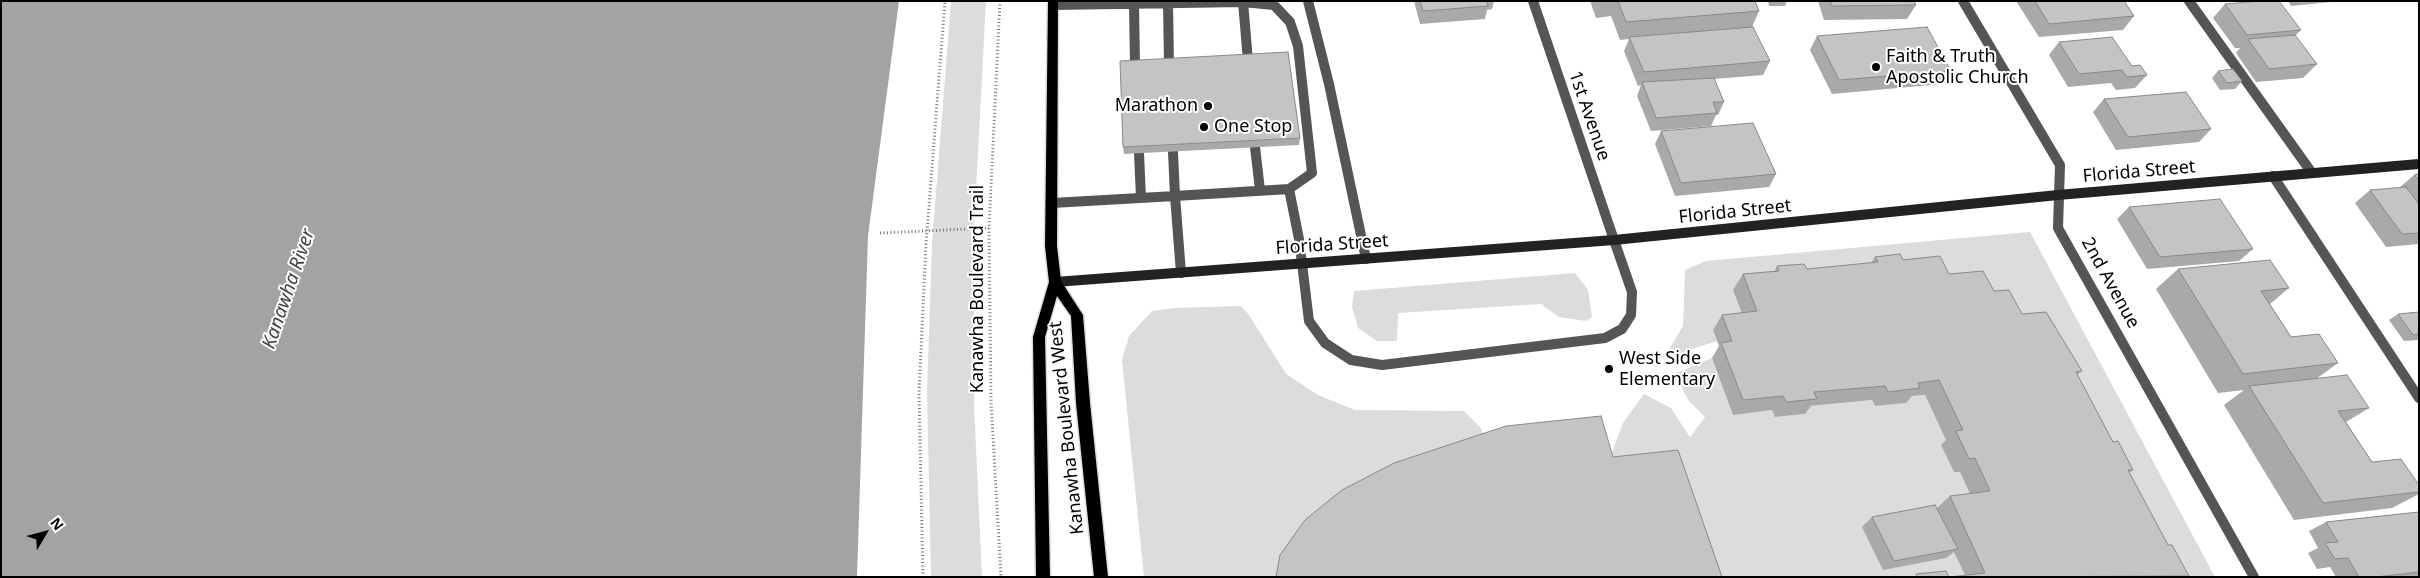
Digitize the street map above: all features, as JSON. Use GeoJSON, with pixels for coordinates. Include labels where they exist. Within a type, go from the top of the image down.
{"type":"FeatureCollection","features":[{"type":"Feature","properties":{"kind":"main road","name":"Kanawha Boulevard West"},"geometry":{"type":"LineString","coordinates":[[1043,577],[1039,337],[1054,282],[1051,246],[1053,3]]}},
{"type":"Feature","properties":{"kind":"main road","name":"Kanawha Boulevard West"},"geometry":{"type":"LineString","coordinates":[[1054,282],[1076,315],[1101,577]]}},
{"type":"Feature","properties":{"kind":"street"},"geometry":{"type":"LineString","coordinates":[[1308,1],[1329,84],[1366,259]]}},
{"type":"Feature","properties":{"kind":"street","name":"1st Avenue"},"geometry":{"type":"LineString","coordinates":[[1289,189],[1299,240],[1309,321],[1325,343],[1351,360],[1382,365],[1605,338],[1622,329],[1631,315],[1632,292],[1533,1]]}},
{"type":"Feature","properties":{"kind":"street","name":"2nd Avenue"},"geometry":{"type":"LineString","coordinates":[[1963,1],[2060,165],[2058,228],[2254,577]]}},
{"type":"Feature","properties":{"kind":"street"},"geometry":{"type":"LineString","coordinates":[[2189,1],[2312,173]]}},
{"type":"Feature","properties":{"kind":"street"},"geometry":{"type":"LineString","coordinates":[[1243,2],[1248,62]]}},
{"type":"Feature","properties":{"kind":"street"},"geometry":{"type":"LineString","coordinates":[[1052,203],[1289,189],[1312,173],[1298,46],[1290,22],[1274,5],[1243,2],[1053,3]]}},
{"type":"Feature","properties":{"kind":"street"},"geometry":{"type":"LineString","coordinates":[[1134,3],[1135,67]]}},
{"type":"Feature","properties":{"kind":"street"},"geometry":{"type":"LineString","coordinates":[[1168,3],[1169,65]]}},
{"type":"Feature","properties":{"kind":"street"},"geometry":{"type":"LineString","coordinates":[[1255,147],[1260,190]]}},
{"type":"Feature","properties":{"kind":"street"},"geometry":{"type":"LineString","coordinates":[[1173,152],[1181,273]]}},
{"type":"Feature","properties":{"kind":"street"},"geometry":{"type":"LineString","coordinates":[[1139,153],[1141,198]]}},
{"type":"Feature","properties":{"kind":"street","name":"Florida Street"},"geometry":{"type":"LineString","coordinates":[[1054,282],[1614,240],[2058,195],[2419,164]]}},
{"type":"Feature","properties":{"kind":"street"},"geometry":{"type":"LineString","coordinates":[[2273,176],[2419,398]]}},
{"type":"Feature","properties":{"kind":"path"},"geometry":{"type":"LineString","coordinates":[[923,577],[919,392],[926,232],[944,1]]}},
{"type":"Feature","properties":{"kind":"path","name":"Kanawha Boulevard Trail"},"geometry":{"type":"LineString","coordinates":[[1000,1],[990,228],[991,402],[1001,577]]}},
{"type":"Feature","properties":{"kind":"path"},"geometry":{"type":"LineString","coordinates":[[880,233],[990,228]]}},
{"type":"Feature","properties":{"kind":"shaded area"},"geometry":{"type":"Polygon","coordinates":[[[951,1],[986,1],[974,229],[974,404],[982,577],[931,577],[927,391],[932,244],[951,1]]]}},
{"type":"Feature","properties":{"kind":"shaded area"},"geometry":{"type":"Polygon","coordinates":[[[2030,232],[2215,577],[2163,577],[2100,455],[1747,326],[1713,330],[1717,341],[1664,358],[1683,326],[1685,270],[1706,261],[2030,232]]]}},
{"type":"Feature","properties":{"kind":"shaded area"},"geometry":{"type":"Polygon","coordinates":[[[1575,273],[1588,290],[1592,317],[1586,321],[1559,317],[1541,304],[1398,313],[1397,341],[1377,341],[1358,328],[1352,307],[1354,291],[1575,273]]]}},
{"type":"Feature","properties":{"kind":"shaded area"},"geometry":{"type":"Polygon","coordinates":[[[1241,306],[1249,315],[1286,374],[1318,395],[1355,410],[1464,411],[1481,428],[1486,445],[1277,577],[1144,577],[1122,360],[1129,336],[1152,311],[1174,308],[1241,306]]]}},
{"type":"Feature","properties":{"kind":"shaded area"},"geometry":{"type":"Polygon","coordinates":[[[1712,358],[1733,414],[1772,410],[1775,417],[1805,414],[1803,407],[1872,400],[1875,406],[1906,403],[1904,397],[1925,395],[1948,444],[1942,445],[1954,472],[1960,472],[1975,505],[1936,509],[1966,577],[1707,577],[1605,471],[1623,423],[1644,394],[1671,408],[1690,437],[1705,417],[1689,401],[1674,374],[1712,358]]]}},
{"type":"Feature","properties":{"kind":"water","name":"Kanawha River"},"geometry":{"type":"Polygon","coordinates":[[[1,1],[899,1],[868,236],[857,577],[1,577],[1,1]]]}},
{"type":"Feature","properties":{"kind":"building"},"geometry":{"type":"Polygon","coordinates":[[[1420,1],[1487,1],[1488,6],[1423,11],[1420,1]]]}},
{"type":"Feature","properties":{"kind":"building"},"geometry":{"type":"Polygon","coordinates":[[[1618,1],[1755,1],[1759,11],[1626,22],[1618,1]]]}},
{"type":"Feature","properties":{"kind":"building"},"geometry":{"type":"Polygon","coordinates":[[[1830,1],[1914,1],[1916,5],[1832,6],[1830,1]]]}},
{"type":"Feature","properties":{"kind":"building"},"geometry":{"type":"Polygon","coordinates":[[[2035,1],[2124,1],[2134,16],[2049,24],[2035,1]]]}},
{"type":"Feature","properties":{"kind":"building"},"geometry":{"type":"Polygon","coordinates":[[[2279,1],[2301,30],[2247,35],[2225,4],[2279,1]]]}},
{"type":"Feature","properties":{"kind":"building"},"geometry":{"type":"Polygon","coordinates":[[[1753,27],[1770,61],[1644,72],[1629,37],[1753,27]]]}},
{"type":"Feature","properties":{"kind":"building","name":"Faith & Truth Apostolic Church"},"geometry":{"type":"Polygon","coordinates":[[[1927,27],[1951,71],[1839,80],[1817,36],[1927,27]]]}},
{"type":"Feature","properties":{"kind":"building"},"geometry":{"type":"Polygon","coordinates":[[[2295,35],[2317,64],[2269,69],[2248,39],[2295,35]]]}},
{"type":"Feature","properties":{"kind":"building"},"geometry":{"type":"Polygon","coordinates":[[[2112,37],[2132,66],[2140,65],[2147,75],[2127,77],[2122,70],[2079,74],[2059,42],[2112,37]]]}},
{"type":"Feature","properties":{"kind":"building","name":"Marathon"},"geometry":{"type":"Polygon","coordinates":[[[1288,52],[1300,138],[1123,147],[1120,61],[1288,52]]]}},
{"type":"Feature","properties":{"kind":"building"},"geometry":{"type":"Polygon","coordinates":[[[2233,69],[2242,81],[2227,83],[2218,71],[2233,69]]]}},
{"type":"Feature","properties":{"kind":"building"},"geometry":{"type":"Polygon","coordinates":[[[1714,78],[1724,102],[1713,102],[1717,113],[1656,118],[1642,82],[1714,78]]]}},
{"type":"Feature","properties":{"kind":"building"},"geometry":{"type":"Polygon","coordinates":[[[2186,92],[2211,129],[2128,137],[2104,99],[2186,92]]]}},
{"type":"Feature","properties":{"kind":"building"},"geometry":{"type":"Polygon","coordinates":[[[1753,123],[1776,174],[1681,183],[1661,131],[1753,123]]]}},
{"type":"Feature","properties":{"kind":"building"},"geometry":{"type":"Polygon","coordinates":[[[2406,187],[2419,204],[2419,233],[2402,234],[2370,190],[2406,187]]]}},
{"type":"Feature","properties":{"kind":"building"},"geometry":{"type":"Polygon","coordinates":[[[2220,199],[2253,249],[2160,257],[2129,207],[2220,199]]]}},
{"type":"Feature","properties":{"kind":"building"},"geometry":{"type":"Polygon","coordinates":[[[1900,254],[1903,260],[1940,256],[1949,274],[1983,271],[1994,291],[2009,290],[2022,314],[2046,312],[2082,371],[2076,372],[2113,442],[2118,441],[2133,470],[2128,470],[2168,545],[2172,545],[2189,576],[1950,577],[1985,573],[1950,496],[1990,491],[1975,458],[1969,459],[1956,431],[1963,430],[1939,380],[1918,383],[1920,388],[1888,392],[1885,386],[1814,392],[1817,399],[1786,402],[1783,396],[1743,400],[1721,343],[1732,341],[1722,315],[1757,311],[1743,274],[1779,271],[1777,266],[1804,264],[1807,269],[1878,262],[1875,257],[1900,254]]]}},
{"type":"Feature","properties":{"kind":"building"},"geometry":{"type":"Polygon","coordinates":[[[2270,260],[2289,288],[2261,291],[2291,337],[2319,334],[2338,363],[2243,374],[2178,269],[2270,260]]]}},
{"type":"Feature","properties":{"kind":"building"},"geometry":{"type":"Polygon","coordinates":[[[2419,312],[2419,334],[2413,335],[2398,314],[2419,312]]]}},
{"type":"Feature","properties":{"kind":"building"},"geometry":{"type":"Polygon","coordinates":[[[2347,375],[2369,408],[2338,411],[2372,462],[2401,459],[2419,485],[2419,492],[2323,503],[2249,386],[2347,375]]]}},
{"type":"Feature","properties":{"kind":"building"},"geometry":{"type":"Polygon","coordinates":[[[1601,416],[1613,457],[1678,450],[1722,577],[1276,577],[1280,555],[1305,520],[1342,490],[1394,463],[1506,426],[1601,416]]]}},
{"type":"Feature","properties":{"kind":"building"},"geometry":{"type":"Polygon","coordinates":[[[1935,505],[1958,549],[1894,561],[1872,517],[1935,505]]]}},
{"type":"Feature","properties":{"kind":"building"},"geometry":{"type":"Polygon","coordinates":[[[2419,512],[2419,572],[2359,577],[2348,558],[2335,559],[2325,543],[2338,542],[2326,522],[2419,512]]]}},
{"type":"Feature","properties":{"kind":"building"},"geometry":{"type":"Polygon","coordinates":[[[1946,571],[1949,577],[1917,577],[1916,574],[1946,571]]]}},
{"type":"Feature","properties":{"kind":"place","name":"Faith & Truth Apostolic Church"},"geometry":{"type":"Point","coordinates":[1876,67]}},
{"type":"Feature","properties":{"kind":"place","name":"Marathon"},"geometry":{"type":"Point","coordinates":[1208,106]}},
{"type":"Feature","properties":{"kind":"place","name":"One Stop"},"geometry":{"type":"Point","coordinates":[1204,127]}},
{"type":"Feature","properties":{"kind":"place","name":"West Side Elementary"},"geometry":{"type":"Point","coordinates":[1609,369]}}]}
